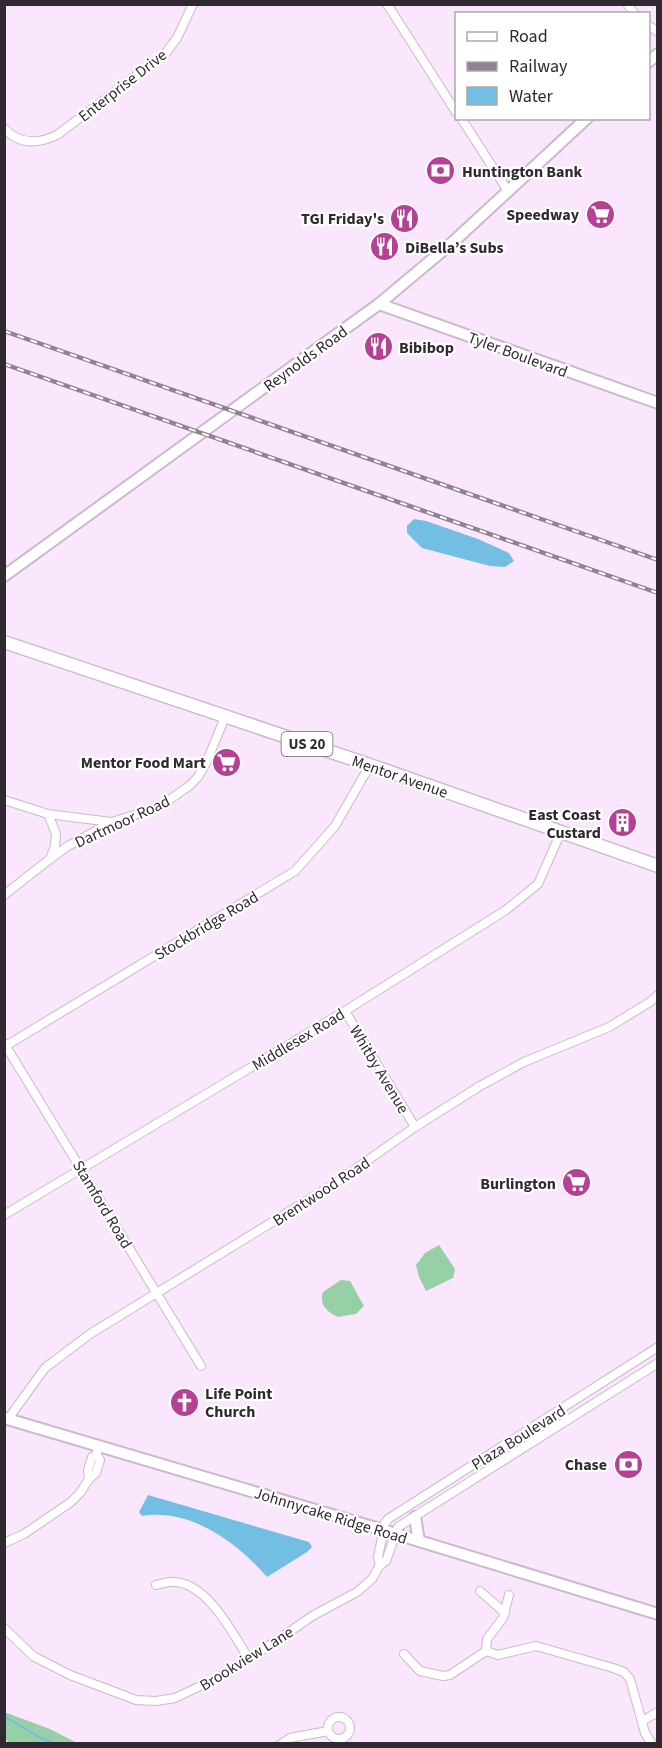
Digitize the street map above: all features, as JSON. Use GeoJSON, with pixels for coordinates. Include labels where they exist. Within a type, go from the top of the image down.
{"type":"FeatureCollection","features":[{"type":"Feature","properties":{"kind":"main road","name":"Reynolds Road"},"geometry":{"type":"LineString","coordinates":[[4,576],[379,304],[453,242],[585,120]]}},
{"type":"Feature","properties":{"kind":"main road","name":"Tyler Boulevard"},"geometry":{"type":"LineString","coordinates":[[379,304],[657,404]]}},
{"type":"Feature","properties":{"kind":"main road","name":"Mentor Avenue"},"geometry":{"type":"LineString","coordinates":[[4,642],[370,765],[657,866]]}},
{"type":"Feature","properties":{"kind":"main road","name":"Johnnycake Ridge Road"},"geometry":{"type":"LineString","coordinates":[[7,1419],[97,1450],[396,1533],[657,1614]]}},
{"type":"Feature","properties":{"kind":"main road"},"geometry":{"type":"LineString","coordinates":[[415,1517],[419,1541]]}},
{"type":"Feature","properties":{"kind":"street","name":"Enterprise Drive"},"geometry":{"type":"LineString","coordinates":[[4,128],[18,139],[30,142],[47,140],[57,135],[165,54],[177,38],[193,4]]}},
{"type":"Feature","properties":{"kind":"street"},"geometry":{"type":"LineString","coordinates":[[387,4],[455,110]]}},
{"type":"Feature","properties":{"kind":"street"},"geometry":{"type":"LineString","coordinates":[[462,120],[508,191]]}},
{"type":"Feature","properties":{"kind":"street","name":"Dartmoor Road"},"geometry":{"type":"LineString","coordinates":[[4,896],[68,846],[112,822],[159,807],[189,786],[198,777],[207,761],[225,717]]}},
{"type":"Feature","properties":{"kind":"street","name":"Stockbridge Road"},"geometry":{"type":"LineString","coordinates":[[5,1045],[296,871],[335,826],[370,765]]}},
{"type":"Feature","properties":{"kind":"street"},"geometry":{"type":"LineString","coordinates":[[4,800],[48,814],[112,822]]}},
{"type":"Feature","properties":{"kind":"street","name":"Dartmoor Road"},"geometry":{"type":"LineString","coordinates":[[48,814],[56,834],[55,846],[50,859]]}},
{"type":"Feature","properties":{"kind":"street","name":"Middlesex Road"},"geometry":{"type":"LineString","coordinates":[[4,1215],[345,1011],[506,910],[538,884],[561,832]]}},
{"type":"Feature","properties":{"kind":"street","name":"Brentwood Road"},"geometry":{"type":"LineString","coordinates":[[7,1419],[45,1368],[90,1334],[334,1184],[415,1127],[480,1086],[524,1062],[609,1028],[650,1002],[657,995]]}},
{"type":"Feature","properties":{"kind":"street","name":"Whitby Avenue"},"geometry":{"type":"LineString","coordinates":[[345,1011],[415,1127]]}},
{"type":"Feature","properties":{"kind":"street","name":"Stamford Road"},"geometry":{"type":"LineString","coordinates":[[5,1045],[201,1366]]}},
{"type":"Feature","properties":{"kind":"street","name":"Plaza Boulevard"},"geometry":{"type":"LineString","coordinates":[[383,1530],[388,1519],[657,1347]]}},
{"type":"Feature","properties":{"kind":"street","name":"Plaza Boulevard"},"geometry":{"type":"LineString","coordinates":[[396,1533],[398,1527],[657,1363]]}},
{"type":"Feature","properties":{"kind":"street"},"geometry":{"type":"LineString","coordinates":[[4,1543],[24,1534],[71,1502],[80,1493],[96,1473],[100,1460],[97,1450]]}},
{"type":"Feature","properties":{"kind":"street"},"geometry":{"type":"LineString","coordinates":[[380,1564],[378,1557],[383,1530]]}},
{"type":"Feature","properties":{"kind":"street","name":"Brookview Lane"},"geometry":{"type":"LineString","coordinates":[[4,1628],[33,1656],[56,1669],[111,1692],[146,1701],[165,1700],[186,1694],[249,1659],[314,1615],[357,1593],[372,1579],[380,1564],[386,1561],[396,1533]]}},
{"type":"Feature","properties":{"kind":"street"},"geometry":{"type":"LineString","coordinates":[[156,1585],[182,1583],[201,1595],[222,1617],[249,1659]]}},
{"type":"Feature","properties":{"kind":"street"},"geometry":{"type":"LineString","coordinates":[[480,1592],[505,1613]]}},
{"type":"Feature","properties":{"kind":"street"},"geometry":{"type":"LineString","coordinates":[[486,1651],[487,1639],[498,1627],[505,1613],[509,1595]]}},
{"type":"Feature","properties":{"kind":"street"},"geometry":{"type":"LineString","coordinates":[[486,1651],[498,1655],[536,1646],[624,1672],[632,1683],[645,1733],[652,1743]]}},
{"type":"Feature","properties":{"kind":"street"},"geometry":{"type":"LineString","coordinates":[[404,1654],[420,1671],[443,1676],[450,1675],[486,1651]]}},
{"type":"Feature","properties":{"kind":"street"},"geometry":{"type":"LineString","coordinates":[[642,1721],[657,1712]]}},
{"type":"Feature","properties":{"kind":"street"},"geometry":{"type":"LineString","coordinates":[[281,1743],[290,1738],[328,1731]]}},
{"type":"Feature","properties":{"kind":"green space"},"geometry":{"type":"Polygon","coordinates":[[[439,1245],[455,1269],[453,1278],[426,1291],[416,1265],[425,1253],[439,1245]]]}},
{"type":"Feature","properties":{"kind":"green space"},"geometry":{"type":"Polygon","coordinates":[[[341,1280],[350,1281],[364,1306],[356,1314],[338,1317],[330,1313],[323,1304],[323,1292],[341,1280]]]}},
{"type":"Feature","properties":{"kind":"green space"},"geometry":{"type":"Polygon","coordinates":[[[4,1712],[50,1729],[77,1743],[15,1744],[7,1741],[4,1712]]]}},
{"type":"Feature","properties":{"kind":"water"},"geometry":{"type":"Polygon","coordinates":[[[414,519],[478,539],[509,553],[514,561],[505,567],[490,566],[422,548],[407,533],[407,526],[414,519]]]}},
{"type":"Feature","properties":{"kind":"water"},"geometry":{"type":"Polygon","coordinates":[[[148,1495],[309,1542],[312,1547],[267,1577],[242,1552],[211,1530],[178,1517],[142,1516],[139,1512],[148,1495]]]}},
{"type":"Feature","properties":{"kind":"waterway"},"geometry":{"type":"LineString","coordinates":[[4,1716],[55,1744]]}},
{"type":"Feature","properties":{"kind":"railway"},"geometry":{"type":"LineString","coordinates":[[4,331],[658,560]]}},
{"type":"Feature","properties":{"kind":"railway"},"geometry":{"type":"LineString","coordinates":[[4,364],[658,593]]}},
{"type":"Feature","properties":{"kind":"place","name":"Huntington Bank"},"geometry":{"type":"Point","coordinates":[441,171]}},
{"type":"Feature","properties":{"kind":"place","name":"Speedway"},"geometry":{"type":"Point","coordinates":[600,214]}},
{"type":"Feature","properties":{"kind":"place","name":"TGI Friday's"},"geometry":{"type":"Point","coordinates":[405,218]}},
{"type":"Feature","properties":{"kind":"place","name":"DiBella’s Subs"},"geometry":{"type":"Point","coordinates":[384,247]}},
{"type":"Feature","properties":{"kind":"place","name":"Bibibop"},"geometry":{"type":"Point","coordinates":[378,347]}},
{"type":"Feature","properties":{"kind":"place","name":"Mentor Food Mart"},"geometry":{"type":"Point","coordinates":[227,762]}},
{"type":"Feature","properties":{"kind":"place","name":"East Coast Custard"},"geometry":{"type":"Point","coordinates":[622,823]}},
{"type":"Feature","properties":{"kind":"place","name":"Burlington"},"geometry":{"type":"Point","coordinates":[577,1183]}},
{"type":"Feature","properties":{"kind":"place","name":"Life Point Church"},"geometry":{"type":"Point","coordinates":[184,1402]}},
{"type":"Feature","properties":{"kind":"place","name":"Chase"},"geometry":{"type":"Point","coordinates":[628,1464]}}]}
